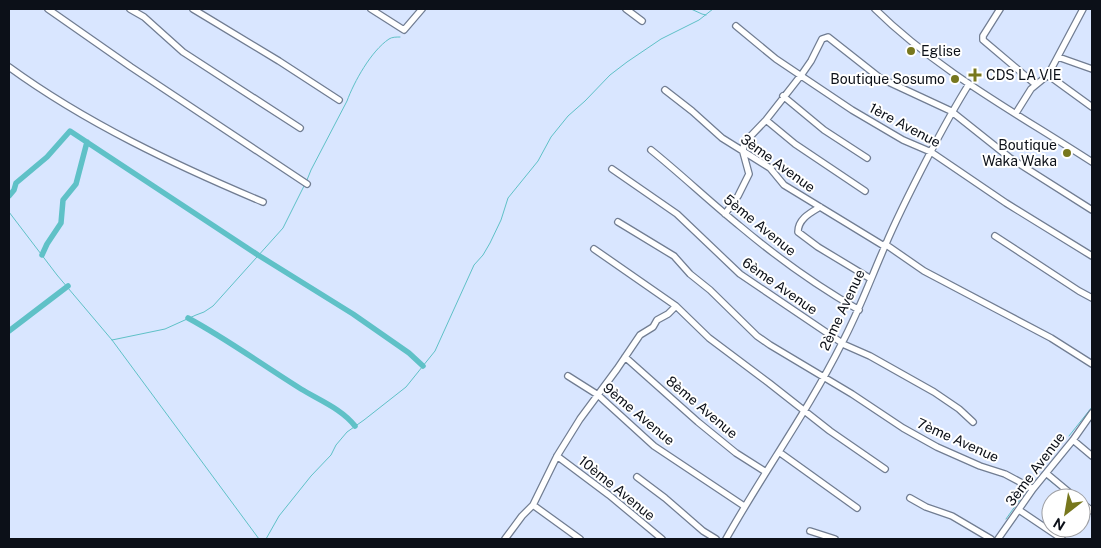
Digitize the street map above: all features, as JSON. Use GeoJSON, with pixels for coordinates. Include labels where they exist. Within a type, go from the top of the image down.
{"type":"FeatureCollection","features":[{"type":"Feature","properties":{"kind":"street"},"geometry":{"type":"LineString","coordinates":[[48,9],[131,67],[247,142],[306,183]]}},
{"type":"Feature","properties":{"kind":"street"},"geometry":{"type":"LineString","coordinates":[[130,9],[148,20],[183,52],[300,128]]}},
{"type":"Feature","properties":{"kind":"street"},"geometry":{"type":"LineString","coordinates":[[192,9],[279,61],[339,100]]}},
{"type":"Feature","properties":{"kind":"street"},"geometry":{"type":"LineString","coordinates":[[371,9],[404,30],[422,9]]}},
{"type":"Feature","properties":{"kind":"street"},"geometry":{"type":"LineString","coordinates":[[626,9],[642,21]]}},
{"type":"Feature","properties":{"kind":"street"},"geometry":{"type":"LineString","coordinates":[[875,9],[920,49],[969,84],[1092,162]]}},
{"type":"Feature","properties":{"kind":"street"},"geometry":{"type":"LineString","coordinates":[[1000,9],[983,36],[983,40],[1035,84]]}},
{"type":"Feature","properties":{"kind":"street"},"geometry":{"type":"LineString","coordinates":[[1016,113],[1035,84],[1048,75],[1083,9]]}},
{"type":"Feature","properties":{"kind":"street","name":"1ère Avenue"},"geometry":{"type":"LineString","coordinates":[[736,26],[762,48],[869,121],[903,140],[931,152],[997,198],[1092,256]]}},
{"type":"Feature","properties":{"kind":"street"},"geometry":{"type":"LineString","coordinates":[[726,214],[749,174],[743,152],[744,143],[766,120],[802,74],[822,39],[828,37],[880,78],[951,111],[1010,158],[1092,210]]}},
{"type":"Feature","properties":{"kind":"street"},"geometry":{"type":"LineString","coordinates":[[1058,57],[1092,69]]}},
{"type":"Feature","properties":{"kind":"street"},"geometry":{"type":"LineString","coordinates":[[9,66],[45,92],[127,138],[263,202]]}},
{"type":"Feature","properties":{"kind":"street"},"geometry":{"type":"LineString","coordinates":[[1048,75],[1092,107]]}},
{"type":"Feature","properties":{"kind":"street","name":"2ème Avenue"},"geometry":{"type":"LineString","coordinates":[[726,539],[744,506],[824,378],[859,310],[885,245],[951,111],[969,84]]}},
{"type":"Feature","properties":{"kind":"street","name":"3ème Avenue"},"geometry":{"type":"LineString","coordinates":[[665,90],[722,138],[773,171],[784,185],[885,245],[924,271],[1051,338],[1092,364]]}},
{"type":"Feature","properties":{"kind":"street"},"geometry":{"type":"LineString","coordinates":[[783,96],[824,130],[867,158]]}},
{"type":"Feature","properties":{"kind":"street"},"geometry":{"type":"LineString","coordinates":[[766,120],[795,144],[865,192]]}},
{"type":"Feature","properties":{"kind":"street","name":"5ème Avenue"},"geometry":{"type":"LineString","coordinates":[[651,150],[792,268],[824,290],[859,310]]}},
{"type":"Feature","properties":{"kind":"street","name":"6ème Avenue"},"geometry":{"type":"LineString","coordinates":[[612,169],[677,214],[735,271],[842,344],[870,356],[924,386],[959,409],[972,422]]}},
{"type":"Feature","properties":{"kind":"street"},"geometry":{"type":"LineString","coordinates":[[820,207],[807,215],[798,227],[798,232],[818,248],[871,279]]}},
{"type":"Feature","properties":{"kind":"street","name":"7ème Avenue"},"geometry":{"type":"LineString","coordinates":[[618,222],[674,256],[690,274],[710,290],[757,336],[770,345],[878,410],[903,428],[937,447],[980,466],[1005,474],[1033,489]]}},
{"type":"Feature","properties":{"kind":"street"},"geometry":{"type":"LineString","coordinates":[[995,236],[1079,292],[1092,298]]}},
{"type":"Feature","properties":{"kind":"street"},"geometry":{"type":"LineString","coordinates":[[594,249],[676,306],[708,338],[770,383],[804,411],[885,469]]}},
{"type":"Feature","properties":{"kind":"street"},"geometry":{"type":"LineString","coordinates":[[505,539],[533,504],[557,456],[580,419],[640,335],[653,327],[657,320],[668,314],[676,306]]}},
{"type":"Feature","properties":{"kind":"street","name":"8ème Avenue"},"geometry":{"type":"LineString","coordinates":[[625,357],[736,453],[766,472]]}},
{"type":"Feature","properties":{"kind":"street","name":"9ème Avenue"},"geometry":{"type":"LineString","coordinates":[[568,376],[598,395],[645,439],[744,506]]}},
{"type":"Feature","properties":{"kind":"street","name":"3ème Avenue"},"geometry":{"type":"LineString","coordinates":[[998,539],[1033,489],[1073,440],[1092,413]]}},
{"type":"Feature","properties":{"kind":"street"},"geometry":{"type":"LineString","coordinates":[[1073,440],[1092,456]]}},
{"type":"Feature","properties":{"kind":"street"},"geometry":{"type":"LineString","coordinates":[[779,452],[857,508]]}},
{"type":"Feature","properties":{"kind":"street","name":"10ème Avenue"},"geometry":{"type":"LineString","coordinates":[[557,456],[609,495],[662,539]]}},
{"type":"Feature","properties":{"kind":"street"},"geometry":{"type":"LineString","coordinates":[[1046,473],[1064,488]]}},
{"type":"Feature","properties":{"kind":"street"},"geometry":{"type":"LineString","coordinates":[[637,477],[716,539]]}},
{"type":"Feature","properties":{"kind":"street"},"geometry":{"type":"LineString","coordinates":[[910,498],[926,507],[952,516],[992,539]]}},
{"type":"Feature","properties":{"kind":"street"},"geometry":{"type":"LineString","coordinates":[[533,504],[580,539]]}},
{"type":"Feature","properties":{"kind":"street"},"geometry":{"type":"LineString","coordinates":[[1019,510],[1062,539]]}},
{"type":"Feature","properties":{"kind":"street"},"geometry":{"type":"LineString","coordinates":[[810,531],[835,539]]}},
{"type":"Feature","properties":{"kind":"waterway"},"geometry":{"type":"LineString","coordinates":[[691,9],[706,15]]}},
{"type":"Feature","properties":{"kind":"waterway"},"geometry":{"type":"LineString","coordinates":[[266,539],[279,516],[311,476],[331,455],[336,445],[347,432],[406,387],[435,351],[474,265],[483,255],[501,220],[508,198],[538,161],[551,137],[568,116],[610,75],[627,62],[661,39],[699,20],[713,9]]}},
{"type":"Feature","properties":{"kind":"waterway"},"geometry":{"type":"LineString","coordinates":[[307,180],[364,67],[382,44],[390,38],[400,37]]}},
{"type":"Feature","properties":{"kind":"waterway"},"geometry":{"type":"LineString","coordinates":[[9,196],[14,190],[16,183],[47,157],[70,131],[258,255],[353,314],[409,353],[423,366]]}},
{"type":"Feature","properties":{"kind":"waterway"},"geometry":{"type":"LineString","coordinates":[[42,255],[61,223],[63,200],[76,184],[87,142]]}},
{"type":"Feature","properties":{"kind":"waterway"},"geometry":{"type":"LineString","coordinates":[[112,340],[165,329],[204,312],[213,306],[283,228],[304,186]]}},
{"type":"Feature","properties":{"kind":"waterway"},"geometry":{"type":"LineString","coordinates":[[9,212],[57,275],[112,340],[259,539]]}},
{"type":"Feature","properties":{"kind":"waterway"},"geometry":{"type":"LineString","coordinates":[[9,331],[68,286]]}},
{"type":"Feature","properties":{"kind":"waterway"},"geometry":{"type":"LineString","coordinates":[[188,318],[337,410],[355,426]]}},
{"type":"Feature","properties":{"kind":"waterway"},"geometry":{"type":"LineString","coordinates":[[1069,436],[1092,407]]}},
{"type":"Feature","properties":{"kind":"waterway"},"geometry":{"type":"LineString","coordinates":[[1045,477],[1059,488]]}},
{"type":"Feature","properties":{"kind":"waterway"},"geometry":{"type":"LineString","coordinates":[[1006,519],[1028,488]]}},
{"type":"Feature","properties":{"kind":"waterway"},"geometry":{"type":"LineString","coordinates":[[1018,513],[1057,539]]}},
{"type":"Feature","properties":{"kind":"place","name":"Eglise"},"geometry":{"type":"Point","coordinates":[911,51]}},
{"type":"Feature","properties":{"kind":"place","name":"CDS LA VIE"},"geometry":{"type":"Point","coordinates":[975,75]}},
{"type":"Feature","properties":{"kind":"place","name":"Boutique Sosumo"},"geometry":{"type":"Point","coordinates":[955,79]}},
{"type":"Feature","properties":{"kind":"place","name":"Boutique Waka Waka"},"geometry":{"type":"Point","coordinates":[1067,153]}}]}
